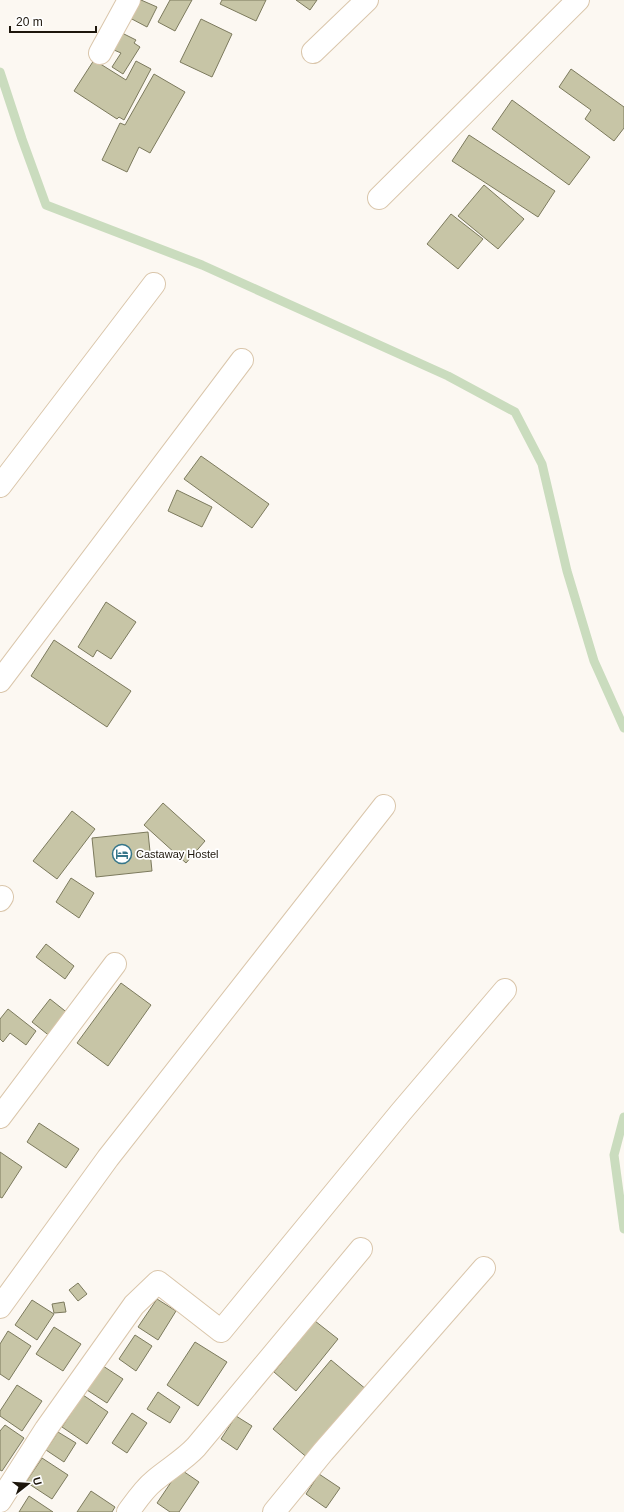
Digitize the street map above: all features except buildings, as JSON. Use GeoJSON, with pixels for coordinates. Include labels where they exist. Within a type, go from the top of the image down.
{"type":"FeatureCollection","features":[{"type":"Feature","properties":{"kind":"street"},"geometry":{"type":"LineString","coordinates":[[100,53],[129,0]]}},
{"type":"Feature","properties":{"kind":"street"},"geometry":{"type":"LineString","coordinates":[[313,52],[367,0]]}},
{"type":"Feature","properties":{"kind":"street"},"geometry":{"type":"LineString","coordinates":[[380,198],[578,0]]}},
{"type":"Feature","properties":{"kind":"street"},"geometry":{"type":"LineString","coordinates":[[0,486],[154,284]]}},
{"type":"Feature","properties":{"kind":"street"},"geometry":{"type":"LineString","coordinates":[[0,681],[242,360]]}},
{"type":"Feature","properties":{"kind":"street"},"geometry":{"type":"LineString","coordinates":[[0,1308],[108,1158],[384,806]]}},
{"type":"Feature","properties":{"kind":"street"},"geometry":{"type":"LineString","coordinates":[[0,1117],[116,964]]}},
{"type":"Feature","properties":{"kind":"street"},"geometry":{"type":"LineString","coordinates":[[0,1501],[46,1429],[134,1304],[158,1282],[221,1331],[401,1112],[505,990]]}},
{"type":"Feature","properties":{"kind":"street"},"geometry":{"type":"LineString","coordinates":[[128,1512],[136,1499],[154,1481],[187,1457],[196,1447],[361,1249]]}},
{"type":"Feature","properties":{"kind":"street"},"geometry":{"type":"LineString","coordinates":[[274,1512],[323,1452],[484,1268]]}},
{"type":"Feature","properties":{"kind":"waterway"},"geometry":{"type":"LineString","coordinates":[[0,72],[46,205],[202,265],[448,376],[515,412],[542,464],[567,571],[594,661],[624,728]]}},
{"type":"Feature","properties":{"kind":"waterway"},"geometry":{"type":"LineString","coordinates":[[624,1117],[614,1155],[624,1229]]}},
{"type":"Feature","properties":{"kind":"place","name":"Castaway Hostel"},"geometry":{"type":"Point","coordinates":[122,854]}}]}
